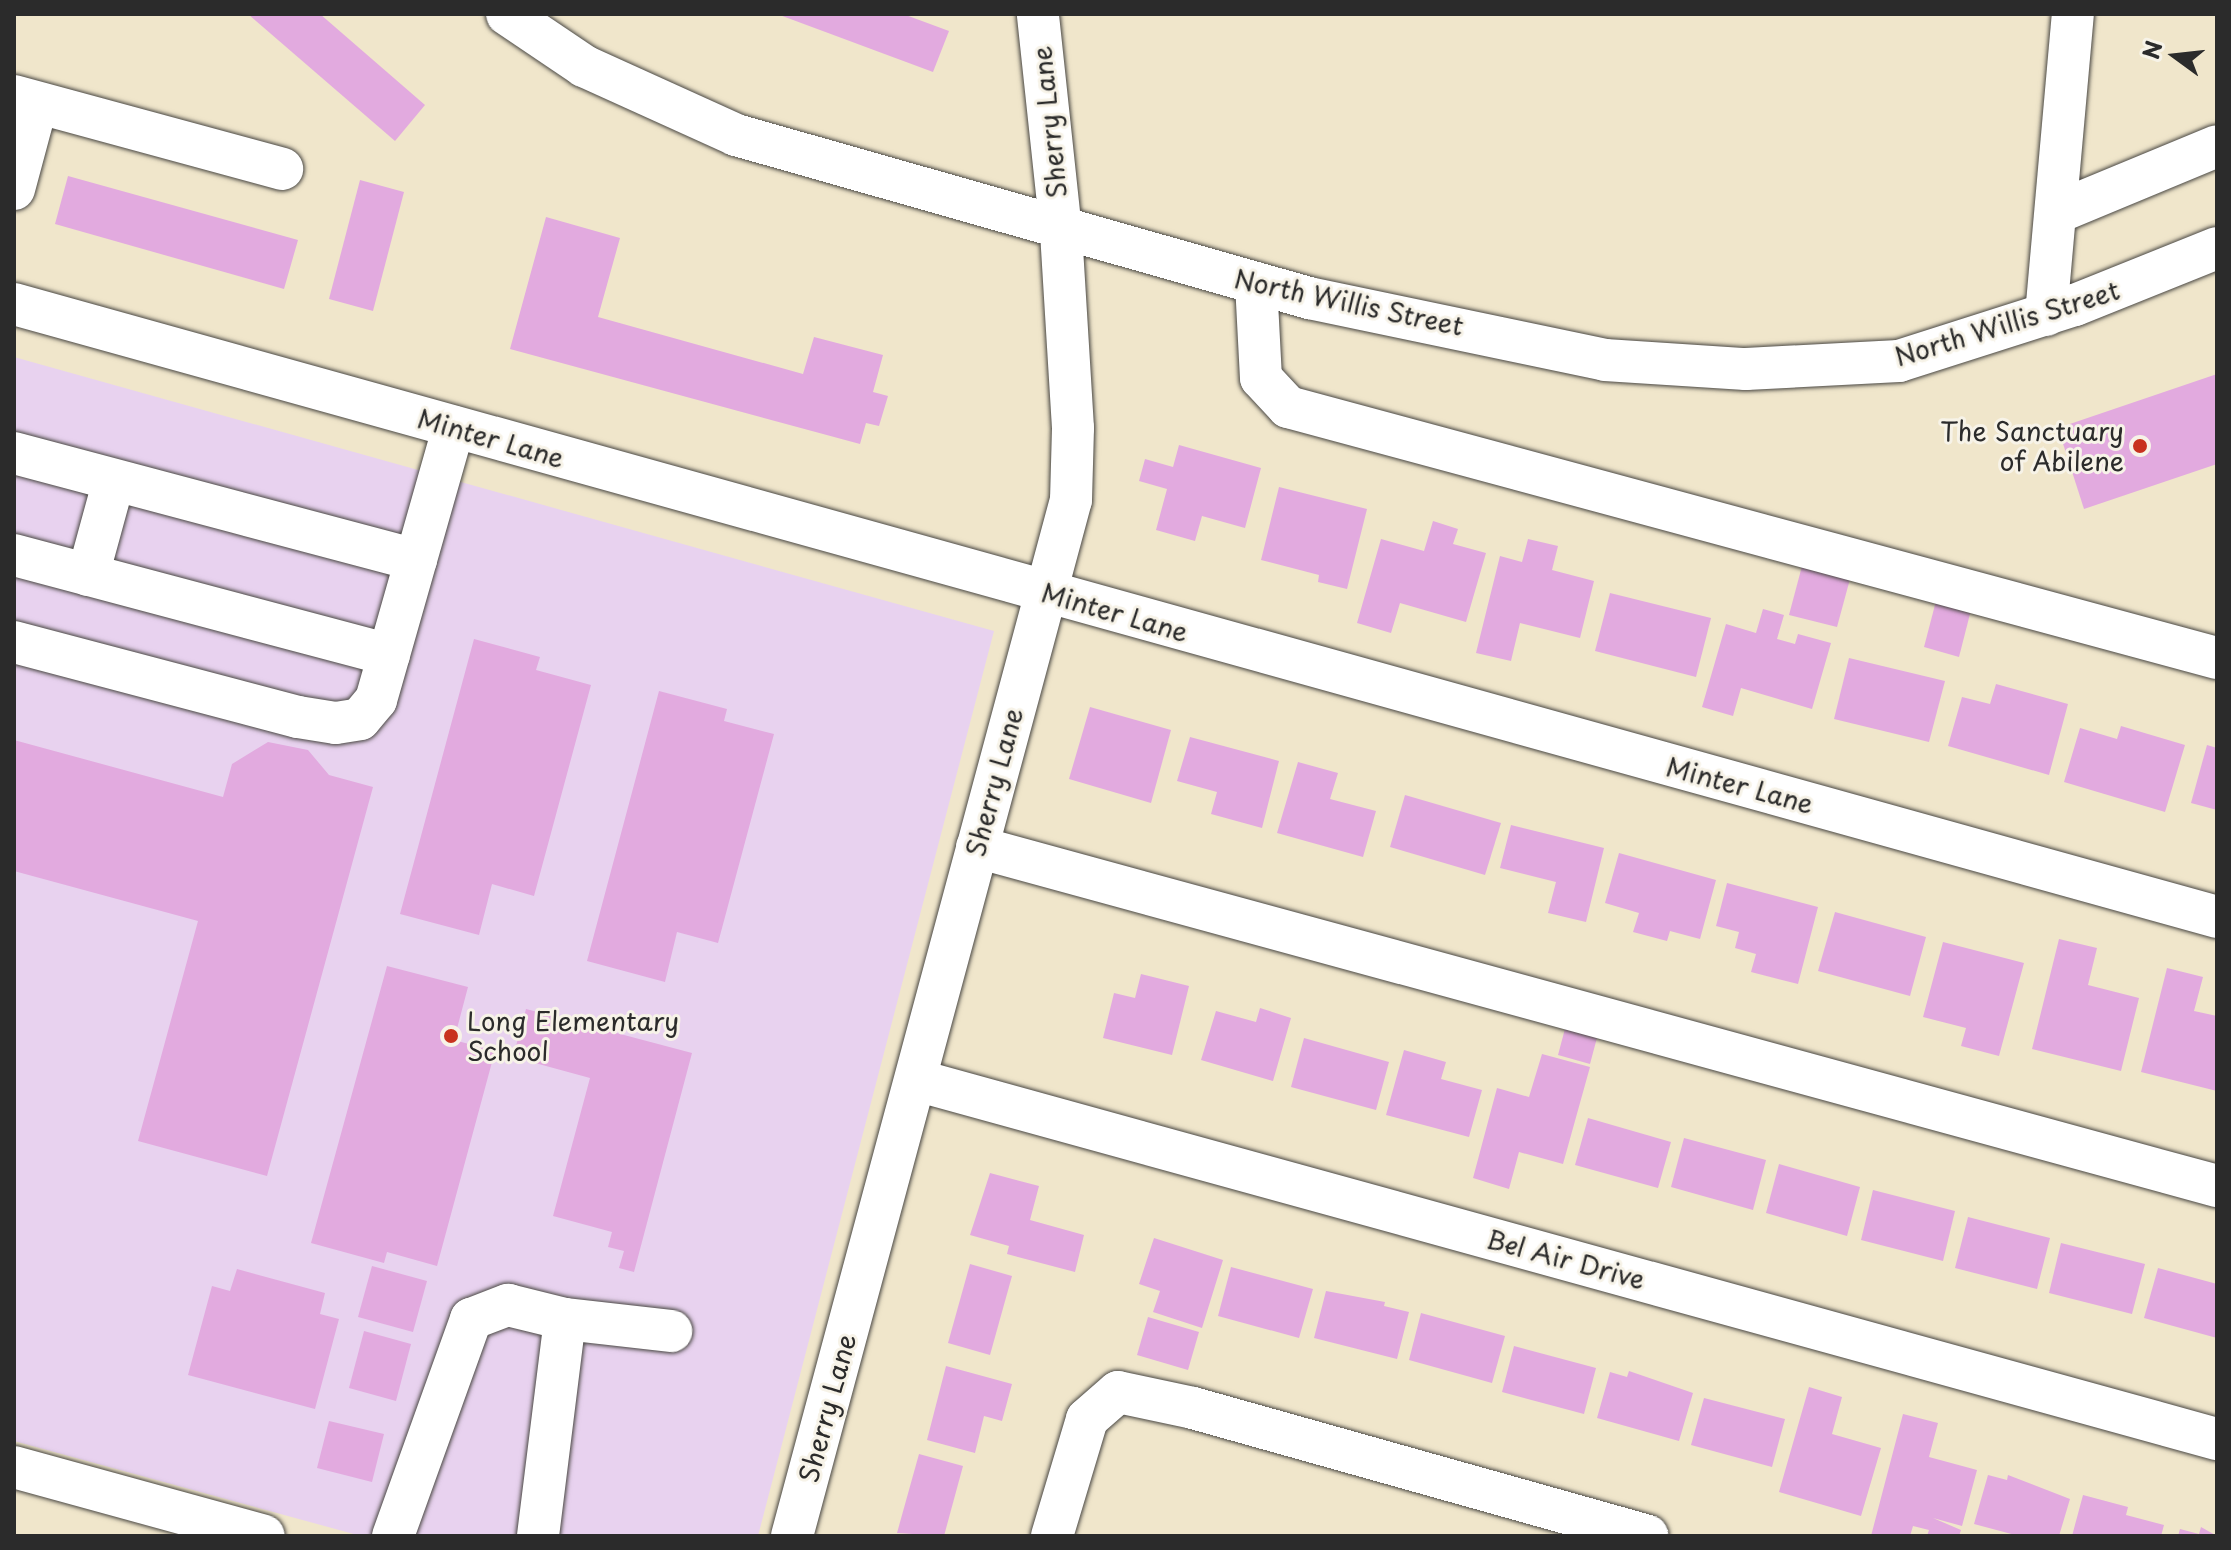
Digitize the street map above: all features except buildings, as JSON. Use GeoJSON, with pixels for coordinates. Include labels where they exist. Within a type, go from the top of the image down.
{"type":"FeatureCollection","features":[{"type":"Feature","properties":{"kind":"street","name":"North Willis Street"},"geometry":{"type":"LineString","coordinates":[[507,14],[584,66],[736,135],[1061,231],[1256,283],[1605,360],[1746,369],[1899,361],[2046,315],[2217,248]]}},
{"type":"Feature","properties":{"kind":"street","name":"Sherry Lane"},"geometry":{"type":"LineString","coordinates":[[792,1536],[1071,500],[1073,428],[1061,231],[1038,14]]}},
{"type":"Feature","properties":{"kind":"street"},"geometry":{"type":"LineString","coordinates":[[2046,315],[2058,212],[2073,14]]}},
{"type":"Feature","properties":{"kind":"street"},"geometry":{"type":"LineString","coordinates":[[14,189],[26,99],[282,169]]}},
{"type":"Feature","properties":{"kind":"street"},"geometry":{"type":"LineString","coordinates":[[2058,212],[2217,146]]}},
{"type":"Feature","properties":{"kind":"street"},"geometry":{"type":"LineString","coordinates":[[1256,283],[1261,378],[1288,407],[2217,658]]}},
{"type":"Feature","properties":{"kind":"street","name":"Minter Lane"},"geometry":{"type":"LineString","coordinates":[[14,304],[2217,917]]}},
{"type":"Feature","properties":{"kind":"street"},"geometry":{"type":"LineString","coordinates":[[14,642],[336,723],[360,719],[376,700],[454,427]]}},
{"type":"Feature","properties":{"kind":"street"},"geometry":{"type":"LineString","coordinates":[[14,453],[416,560]]}},
{"type":"Feature","properties":{"kind":"street"},"geometry":{"type":"LineString","coordinates":[[88,575],[114,480]]}},
{"type":"Feature","properties":{"kind":"street"},"geometry":{"type":"LineString","coordinates":[[14,555],[389,655]]}},
{"type":"Feature","properties":{"kind":"street"},"geometry":{"type":"LineString","coordinates":[[977,847],[2217,1186]]}},
{"type":"Feature","properties":{"kind":"street","name":"Bel Air Drive"},"geometry":{"type":"LineString","coordinates":[[916,1080],[2217,1439]]}},
{"type":"Feature","properties":{"kind":"street"},"geometry":{"type":"LineString","coordinates":[[393,1536],[471,1319],[508,1305],[565,1319],[671,1331]]}},
{"type":"Feature","properties":{"kind":"street"},"geometry":{"type":"LineString","coordinates":[[538,1536],[565,1319]]}},
{"type":"Feature","properties":{"kind":"street"},"geometry":{"type":"LineString","coordinates":[[1052,1536],[1087,1419],[1118,1392],[1193,1408],[1647,1536]]}},
{"type":"Feature","properties":{"kind":"street"},"geometry":{"type":"LineString","coordinates":[[14,1467],[264,1536]]}},
{"type":"Feature","properties":{"kind":"shaded area","name":"Long Elementary School"},"geometry":{"type":"Polygon","coordinates":[[[14,357],[994,631],[758,1536],[361,1536],[14,1441],[14,357]]]}},
{"type":"Feature","properties":{"kind":"place","name":"The Sanctuary of Abilene"},"geometry":{"type":"Point","coordinates":[2140,446]}},
{"type":"Feature","properties":{"kind":"place","name":"Long Elementary School"},"geometry":{"type":"Point","coordinates":[451,1036]}}]}
